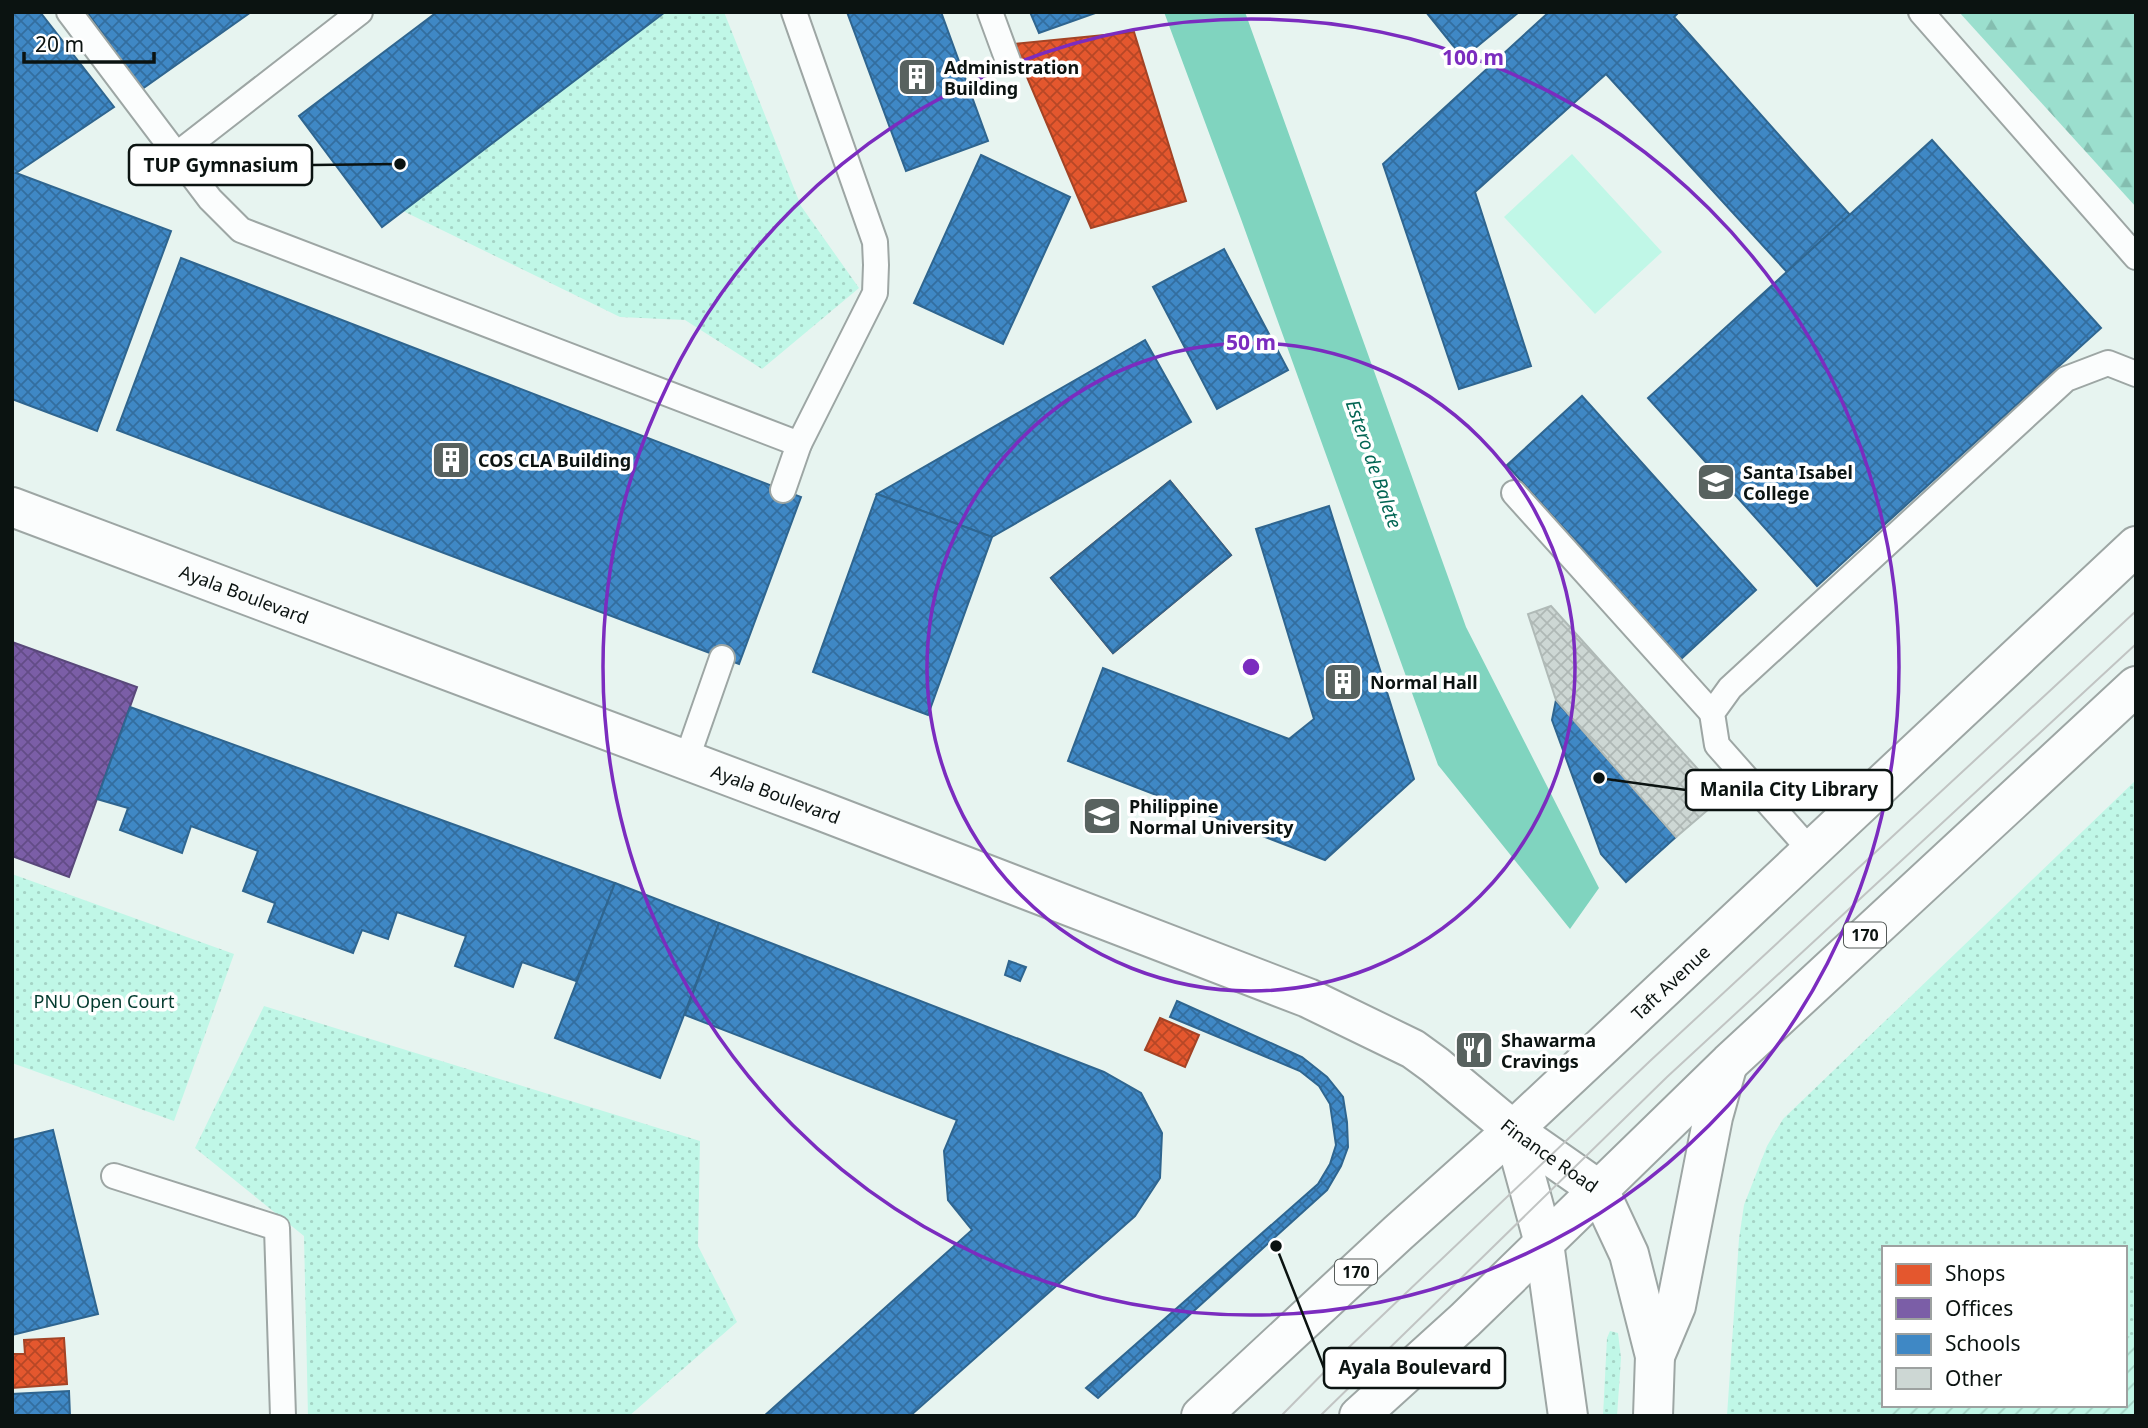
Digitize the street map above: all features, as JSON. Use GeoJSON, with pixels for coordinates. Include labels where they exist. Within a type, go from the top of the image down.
{"type":"FeatureCollection","features":[{"type":"Feature","properties":{"kind":"main road","name":"Ayala Boulevard"},"geometry":{"type":"LineString","coordinates":[[12,507],[1308,998],[1413,1049],[1513,1130]]}},
{"type":"Feature","properties":{"kind":"main road","name":"Taft Avenue"},"geometry":{"type":"LineString","coordinates":[[1201,1416],[1407,1224],[1513,1130],[2136,546]]}},
{"type":"Feature","properties":{"kind":"main road","name":"170"},"geometry":{"type":"LineString","coordinates":[[1359,1416],[1465,1321],[1729,1063],[2136,686]]}},
{"type":"Feature","properties":{"kind":"main road"},"geometry":{"type":"LineString","coordinates":[[1655,1356],[1676,1306],[1713,1117],[1729,1063]]}},
{"type":"Feature","properties":{"kind":"main road","name":"Finance Road"},"geometry":{"type":"LineString","coordinates":[[1513,1130],[1599,1190],[1629,1254],[1655,1356],[1653,1416]]}},
{"type":"Feature","properties":{"kind":"main road","name":"Finance Road"},"geometry":{"type":"LineString","coordinates":[[1513,1130],[1544,1243],[1568,1416]]}},
{"type":"Feature","properties":{"kind":"lane"},"geometry":{"type":"LineString","coordinates":[[69,12],[176,155],[210,198],[241,230],[799,444]]}},
{"type":"Feature","properties":{"kind":"lane"},"geometry":{"type":"LineString","coordinates":[[176,155],[360,12]]}},
{"type":"Feature","properties":{"kind":"lane"},"geometry":{"type":"LineString","coordinates":[[783,490],[799,444],[875,293],[876,265],[874,242],[794,12]]}},
{"type":"Feature","properties":{"kind":"lane"},"geometry":{"type":"LineString","coordinates":[[990,12],[1008,61]]}},
{"type":"Feature","properties":{"kind":"lane"},"geometry":{"type":"LineString","coordinates":[[1921,12],[2136,257]]}},
{"type":"Feature","properties":{"kind":"lane"},"geometry":{"type":"LineString","coordinates":[[1712,713],[1731,688],[2066,379],[2108,363],[2136,374]]}},
{"type":"Feature","properties":{"kind":"lane"},"geometry":{"type":"LineString","coordinates":[[1514,493],[1712,713],[1717,745],[1811,851]]}},
{"type":"Feature","properties":{"kind":"lane"},"geometry":{"type":"LineString","coordinates":[[686,761],[723,658]]}},
{"type":"Feature","properties":{"kind":"lane"},"geometry":{"type":"LineString","coordinates":[[114,1177],[276,1228],[283,1416]]}},
{"type":"Feature","properties":{"kind":"green space"},"geometry":{"type":"Polygon","coordinates":[[[665,12],[724,12],[801,206],[859,288],[762,369],[685,320],[620,317],[403,211],[665,12]]]}},
{"type":"Feature","properties":{"kind":"green space"},"geometry":{"type":"Polygon","coordinates":[[[1959,12],[2136,12],[2136,207],[1959,12]]]}},
{"type":"Feature","properties":{"kind":"green space"},"geometry":{"type":"Polygon","coordinates":[[[1572,154],[1662,252],[1595,314],[1504,217],[1572,154]]]}},
{"type":"Feature","properties":{"kind":"green space"},"geometry":{"type":"Polygon","coordinates":[[[2136,780],[2136,1416],[1727,1416],[1739,1239],[1744,1205],[1767,1146],[1783,1119],[2136,780]]]}},
{"type":"Feature","properties":{"kind":"green space","name":"PNU Open Court"},"geometry":{"type":"Polygon","coordinates":[[[12,874],[234,954],[174,1121],[12,1063],[12,874]]]}},
{"type":"Feature","properties":{"kind":"green space"},"geometry":{"type":"Polygon","coordinates":[[[264,1006],[700,1141],[698,1246],[737,1322],[629,1416],[308,1416],[304,1236],[195,1148],[264,1006]]]}},
{"type":"Feature","properties":{"kind":"green space"},"geometry":{"type":"Polygon","coordinates":[[[1610,1331],[1618,1333],[1621,1358],[1617,1416],[1603,1416],[1607,1338],[1610,1331]]]}},
{"type":"Feature","properties":{"kind":"green space"},"geometry":{"type":"Polygon","coordinates":[[[2127,1336],[2136,1339],[2136,1416],[1883,1416],[1884,1407],[2127,1407],[2127,1336]]]}},
{"type":"Feature","properties":{"kind":"water","name":"Estero de Balete"},"geometry":{"type":"Polygon","coordinates":[[[1164,12],[1245,12],[1466,627],[1599,888],[1570,929],[1438,765],[1164,12]]]}},
{"type":"Feature","properties":{"kind":"building: Shops"},"geometry":{"type":"Polygon","coordinates":[[[1134,32],[1186,201],[1091,228],[1013,44],[1134,32]]]}},
{"type":"Feature","properties":{"kind":"building: Shops"},"geometry":{"type":"Polygon","coordinates":[[[1170,481],[1231,555],[1113,653],[1051,578],[1170,481]]]}},
{"type":"Feature","properties":{"kind":"building: Shops"},"geometry":{"type":"Polygon","coordinates":[[[1160,1018],[1199,1035],[1185,1067],[1145,1050],[1160,1018]]]}},
{"type":"Feature","properties":{"kind":"building: Shops"},"geometry":{"type":"Polygon","coordinates":[[[64,1338],[67,1384],[12,1388],[12,1354],[25,1354],[24,1340],[64,1338]]]}},
{"type":"Feature","properties":{"kind":"building: Offices"},"geometry":{"type":"Polygon","coordinates":[[[12,642],[137,687],[69,877],[12,856],[12,642]]]}},
{"type":"Feature","properties":{"kind":"building: Schools"},"geometry":{"type":"Polygon","coordinates":[[[12,12],[40,12],[114,107],[16,173],[171,231],[97,431],[12,399],[12,12]]]}},
{"type":"Feature","properties":{"kind":"building: Schools"},"geometry":{"type":"Polygon","coordinates":[[[87,12],[251,12],[142,89],[87,12]]]}},
{"type":"Feature","properties":{"kind":"building: Schools"},"geometry":{"type":"Polygon","coordinates":[[[437,12],[665,12],[382,227],[299,116],[437,12]]]}},
{"type":"Feature","properties":{"kind":"building: Schools","name":"Administration Building"},"geometry":{"type":"Polygon","coordinates":[[[847,12],[941,12],[988,141],[906,171],[847,12]]]}},
{"type":"Feature","properties":{"kind":"building: Schools"},"geometry":{"type":"Polygon","coordinates":[[[1030,12],[1098,12],[1039,33],[1030,12]]]}},
{"type":"Feature","properties":{"kind":"building: Schools"},"geometry":{"type":"Polygon","coordinates":[[[1426,12],[1519,12],[1463,58],[1426,12]]]}},
{"type":"Feature","properties":{"kind":"building: Schools"},"geometry":{"type":"Polygon","coordinates":[[[1549,12],[1679,12],[1674,17],[1850,215],[1787,272],[1606,74],[1475,192],[1531,366],[1459,389],[1383,164],[1549,12]]]}},
{"type":"Feature","properties":{"kind":"building: Schools"},"geometry":{"type":"Polygon","coordinates":[[[1932,140],[2101,328],[1817,586],[1648,398],[1932,140]]]}},
{"type":"Feature","properties":{"kind":"building: Schools"},"geometry":{"type":"Polygon","coordinates":[[[981,155],[1070,197],[1003,344],[914,303],[981,155]]]}},
{"type":"Feature","properties":{"kind":"building: Schools"},"geometry":{"type":"Polygon","coordinates":[[[1224,249],[1288,370],[1217,409],[1153,287],[1224,249]]]}},
{"type":"Feature","properties":{"kind":"building: Schools","name":"COS CLA Building"},"geometry":{"type":"Polygon","coordinates":[[[181,258],[801,497],[739,664],[117,430],[181,258]]]}},
{"type":"Feature","properties":{"kind":"building: Schools"},"geometry":{"type":"Polygon","coordinates":[[[1145,340],[1191,422],[992,537],[877,494],[1145,340]]]}},
{"type":"Feature","properties":{"kind":"building: Schools"},"geometry":{"type":"Polygon","coordinates":[[[1582,396],[1756,590],[1681,659],[1507,465],[1582,396]]]}},
{"type":"Feature","properties":{"kind":"building: Schools"},"geometry":{"type":"Polygon","coordinates":[[[1170,481],[1231,555],[1113,653],[1051,578],[1170,481]]]}},
{"type":"Feature","properties":{"kind":"building: Schools"},"geometry":{"type":"Polygon","coordinates":[[[877,494],[992,537],[928,715],[813,672],[877,494]]]}},
{"type":"Feature","properties":{"kind":"building: Schools","name":"Normal Hall"},"geometry":{"type":"Polygon","coordinates":[[[1329,506],[1414,779],[1325,860],[1068,761],[1103,668],[1289,739],[1314,719],[1256,529],[1329,506]]]}},
{"type":"Feature","properties":{"kind":"building: Schools"},"geometry":{"type":"Polygon","coordinates":[[[1556,700],[1676,837],[1626,882],[1601,854],[1552,720],[1556,700]]]}},
{"type":"Feature","properties":{"kind":"building: Schools"},"geometry":{"type":"Polygon","coordinates":[[[130,707],[615,883],[576,981],[522,962],[513,987],[455,966],[466,936],[397,912],[388,939],[362,930],[353,953],[268,922],[275,903],[243,891],[258,851],[191,826],[182,853],[120,830],[128,808],[97,799],[130,707]]]}},
{"type":"Feature","properties":{"kind":"building: Schools"},"geometry":{"type":"Polygon","coordinates":[[[615,883],[719,923],[660,1078],[555,1038],[615,883]]]}},
{"type":"Feature","properties":{"kind":"building: Schools"},"geometry":{"type":"Polygon","coordinates":[[[719,923],[1104,1072],[1141,1093],[1162,1133],[1160,1178],[1135,1216],[910,1416],[764,1416],[972,1230],[948,1200],[944,1151],[957,1120],[685,1015],[719,923]]]}},
{"type":"Feature","properties":{"kind":"building: Schools"},"geometry":{"type":"Polygon","coordinates":[[[1009,961],[1026,967],[1020,981],[1005,975],[1009,961]]]}},
{"type":"Feature","properties":{"kind":"building: Schools"},"geometry":{"type":"Polygon","coordinates":[[[1177,1001],[1302,1057],[1327,1077],[1343,1097],[1348,1147],[1327,1190],[1098,1398],[1086,1388],[1318,1184],[1330,1164],[1336,1145],[1330,1104],[1319,1086],[1300,1071],[1170,1017],[1177,1001]]]}},
{"type":"Feature","properties":{"kind":"building: Schools"},"geometry":{"type":"Polygon","coordinates":[[[53,1130],[98,1314],[12,1335],[12,1140],[53,1130]]]}},
{"type":"Feature","properties":{"kind":"building: Schools"},"geometry":{"type":"Polygon","coordinates":[[[69,1391],[70,1416],[12,1416],[12,1394],[69,1391]]]}},
{"type":"Feature","properties":{"kind":"building: Other"},"geometry":{"type":"Polygon","coordinates":[[[1551,606],[1723,797],[1676,837],[1556,700],[1528,614],[1551,606]]]}},
{"type":"Feature","properties":{"kind":"tram line"},"geometry":{"type":"LineString","coordinates":[[1281,1416],[1345,1351],[1650,1061],[2136,611]]}},
{"type":"Feature","properties":{"kind":"tram line"},"geometry":{"type":"LineString","coordinates":[[1320,1416],[1667,1077],[2136,644]]}},
{"type":"Feature","properties":{"kind":"place","name":"Administration Building"},"geometry":{"type":"Point","coordinates":[917,77]}},
{"type":"Feature","properties":{"kind":"place","name":"TUP Gymnasium"},"geometry":{"type":"Point","coordinates":[400,164]}},
{"type":"Feature","properties":{"kind":"place","name":"COS CLA Building"},"geometry":{"type":"Point","coordinates":[451,460]}},
{"type":"Feature","properties":{"kind":"place","name":"Santa Isabel College"},"geometry":{"type":"Point","coordinates":[1716,482]}},
{"type":"Feature","properties":{"kind":"place","name":"Normal Hall"},"geometry":{"type":"Point","coordinates":[1343,682]}},
{"type":"Feature","properties":{"kind":"place","name":"Manila City Library"},"geometry":{"type":"Point","coordinates":[1599,778]}},
{"type":"Feature","properties":{"kind":"place","name":"Philippine Normal University"},"geometry":{"type":"Point","coordinates":[1102,816]}},
{"type":"Feature","properties":{"kind":"place","name":"Shawarma Cravings"},"geometry":{"type":"Point","coordinates":[1474,1050]}},
{"type":"Feature","properties":{"kind":"place","name":"Ayala Boulevard"},"geometry":{"type":"Point","coordinates":[1276,1246]}}]}
